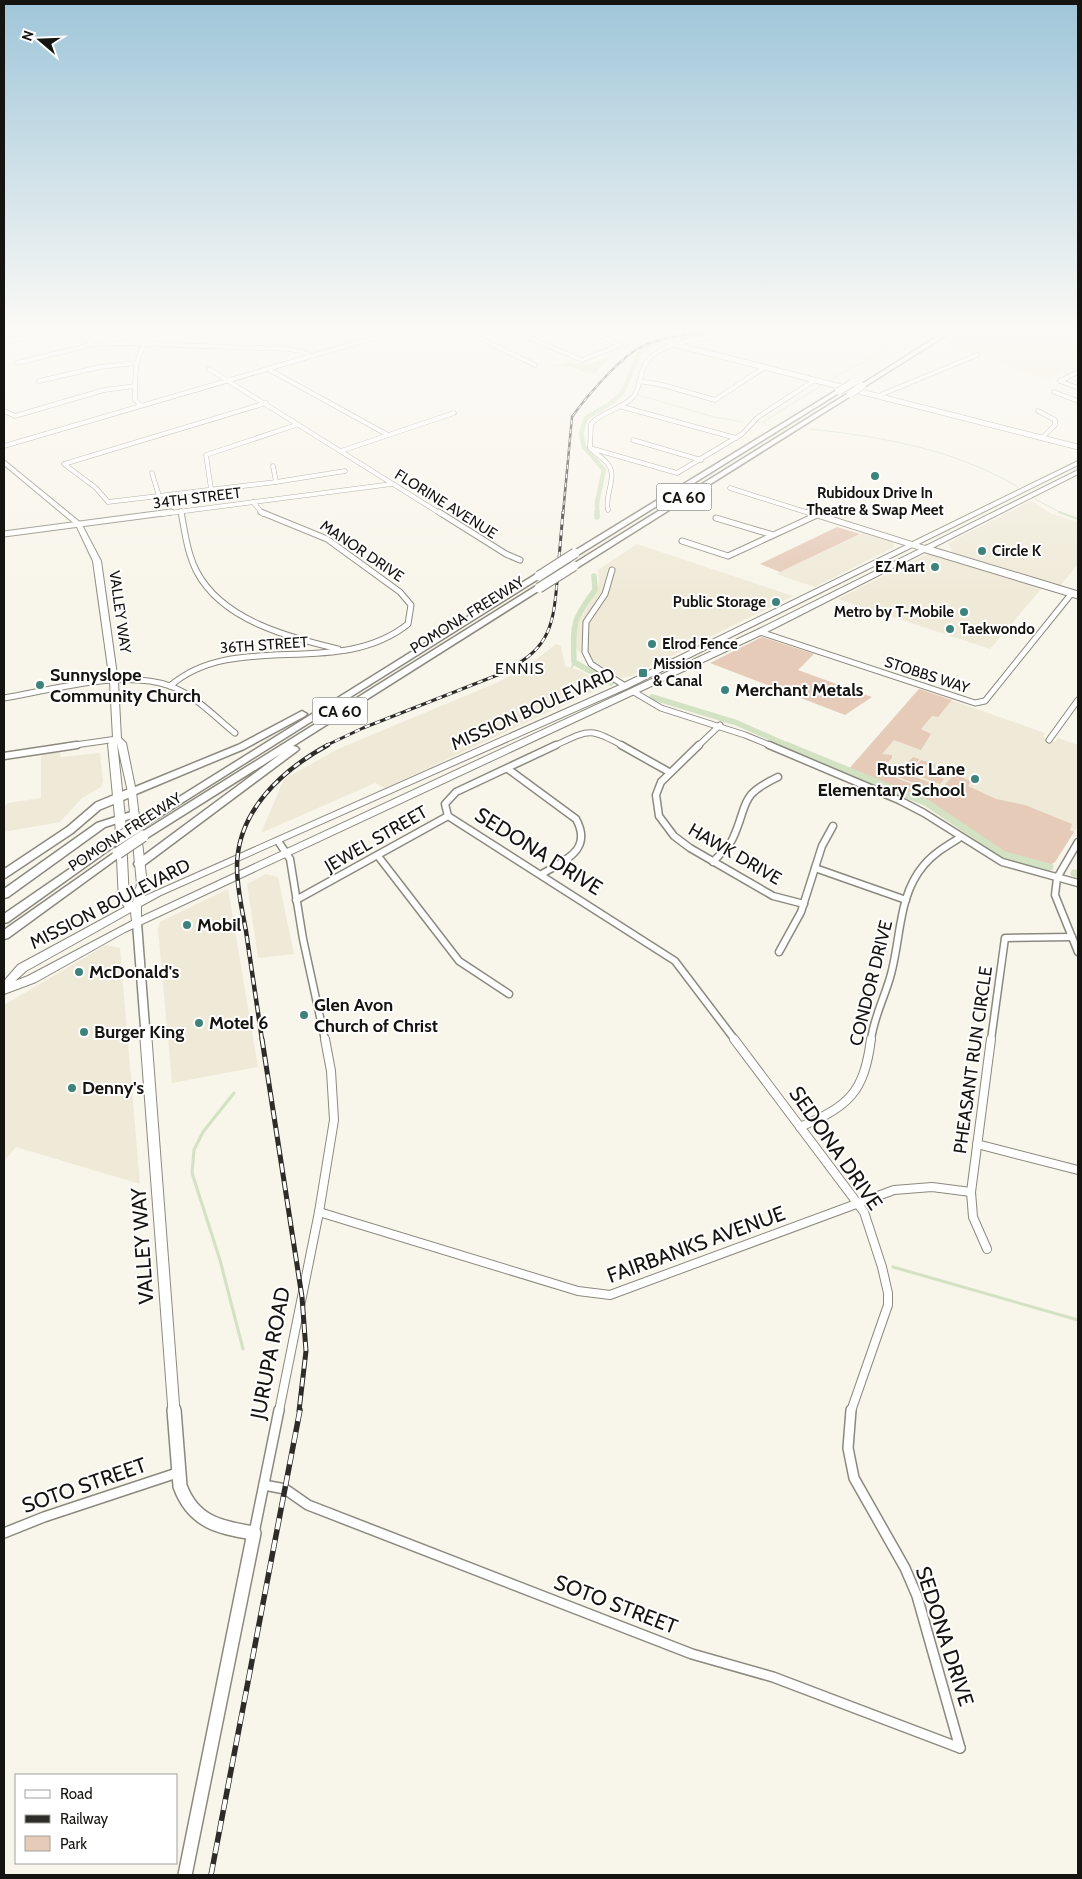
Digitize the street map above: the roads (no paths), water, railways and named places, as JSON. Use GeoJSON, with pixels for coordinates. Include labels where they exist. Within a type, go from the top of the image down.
{"type":"FeatureCollection","features":[{"type":"Feature","properties":{"kind":"highway","name":"POMONA FREEWAY"},"geometry":{"type":"LineString","coordinates":[[4,935],[143,836],[539,576],[797,417]]}},
{"type":"Feature","properties":{"kind":"highway","name":"POMONA FREEWAY"},"geometry":{"type":"LineString","coordinates":[[4,919],[141,824],[539,588],[813,417]]}},
{"type":"Feature","properties":{"kind":"highway"},"geometry":{"type":"LineString","coordinates":[[132,792],[241,747],[346,689],[378,682]]}},
{"type":"Feature","properties":{"kind":"highway"},"geometry":{"type":"LineString","coordinates":[[139,864],[378,682]]}},
{"type":"Feature","properties":{"kind":"highway"},"geometry":{"type":"LineString","coordinates":[[4,894],[102,825],[120,817],[134,814]]}},
{"type":"Feature","properties":{"kind":"main road"},"geometry":{"type":"LineString","coordinates":[[4,462],[79,524]]}},
{"type":"Feature","properties":{"kind":"main road","name":"MISSION BOULEVARD"},"geometry":{"type":"LineString","coordinates":[[4,989],[22,968],[134,908],[158,893],[625,686],[1078,463]]}},
{"type":"Feature","properties":{"kind":"main road","name":"MISSION BOULEVARD"},"geometry":{"type":"LineString","coordinates":[[4,989],[32,979],[137,923],[760,632],[1078,472]]}},
{"type":"Feature","properties":{"kind":"main road","name":"VALLEY WAY"},"geometry":{"type":"LineString","coordinates":[[79,524],[98,561],[114,682],[117,738],[122,743],[132,792],[142,894],[134,908],[137,923]]}},
{"type":"Feature","properties":{"kind":"main road"},"geometry":{"type":"LineString","coordinates":[[625,686],[634,692]]}},
{"type":"Feature","properties":{"kind":"main road","name":"VALLEY WAY"},"geometry":{"type":"LineString","coordinates":[[117,738],[112,744],[120,817],[124,901],[134,908]]}},
{"type":"Feature","properties":{"kind":"street"},"geometry":{"type":"LineString","coordinates":[[4,446],[101,417]]}},
{"type":"Feature","properties":{"kind":"street"},"geometry":{"type":"LineString","coordinates":[[221,417],[64,464],[96,488],[108,502],[276,482],[345,471]]}},
{"type":"Feature","properties":{"kind":"street","name":"FLORINE AVENUE"},"geometry":{"type":"LineString","coordinates":[[285,417],[506,554],[520,560]]}},
{"type":"Feature","properties":{"kind":"street"},"geometry":{"type":"LineString","coordinates":[[355,417],[388,435]]}},
{"type":"Feature","properties":{"kind":"street"},"geometry":{"type":"LineString","coordinates":[[341,451],[443,417]]}},
{"type":"Feature","properties":{"kind":"street"},"geometry":{"type":"LineString","coordinates":[[598,417],[591,424],[590,448],[611,468],[611,482],[605,504],[608,510]]}},
{"type":"Feature","properties":{"kind":"street"},"geometry":{"type":"LineString","coordinates":[[658,417],[736,438]]}},
{"type":"Feature","properties":{"kind":"street"},"geometry":{"type":"LineString","coordinates":[[590,448],[677,472],[701,460],[747,431],[758,417]]}},
{"type":"Feature","properties":{"kind":"street"},"geometry":{"type":"LineString","coordinates":[[959,417],[1078,447]]}},
{"type":"Feature","properties":{"kind":"street"},"geometry":{"type":"LineString","coordinates":[[1042,438],[1055,425],[1055,420],[1049,417]]}},
{"type":"Feature","properties":{"kind":"street"},"geometry":{"type":"LineString","coordinates":[[211,489],[206,455],[296,425]]}},
{"type":"Feature","properties":{"kind":"street"},"geometry":{"type":"LineString","coordinates":[[633,440],[701,460]]}},
{"type":"Feature","properties":{"kind":"street"},"geometry":{"type":"LineString","coordinates":[[272,466],[276,482]]}},
{"type":"Feature","properties":{"kind":"street"},"geometry":{"type":"LineString","coordinates":[[152,473],[155,478],[158,496]]}},
{"type":"Feature","properties":{"kind":"street","name":"34TH STREET"},"geometry":{"type":"LineString","coordinates":[[4,534],[392,484]]}},
{"type":"Feature","properties":{"kind":"street"},"geometry":{"type":"LineString","coordinates":[[730,488],[1075,594]]}},
{"type":"Feature","properties":{"kind":"street","name":"MANOR DRIVE"},"geometry":{"type":"LineString","coordinates":[[253,502],[256,508],[268,517],[322,536],[405,596]]}},
{"type":"Feature","properties":{"kind":"street"},"geometry":{"type":"LineString","coordinates":[[182,511],[187,547],[201,579],[210,590],[244,615],[278,633],[342,650]]}},
{"type":"Feature","properties":{"kind":"street"},"geometry":{"type":"LineString","coordinates":[[682,541],[728,556],[817,515]]}},
{"type":"Feature","properties":{"kind":"street"},"geometry":{"type":"LineString","coordinates":[[716,518],[773,535]]}},
{"type":"Feature","properties":{"kind":"street"},"geometry":{"type":"LineString","coordinates":[[612,570],[605,594],[586,622],[585,652],[591,664],[625,686]]}},
{"type":"Feature","properties":{"kind":"street","name":"STOBBS WAY"},"geometry":{"type":"LineString","coordinates":[[760,632],[966,701],[981,703],[986,701],[1075,594]]}},
{"type":"Feature","properties":{"kind":"street","name":"36TH STREET"},"geometry":{"type":"LineString","coordinates":[[170,686],[194,669],[219,660],[307,655],[376,644],[403,629],[409,622],[412,612],[411,605],[405,596]]}},
{"type":"Feature","properties":{"kind":"street"},"geometry":{"type":"LineString","coordinates":[[4,698],[114,682],[143,680],[170,686],[209,712],[235,733]]}},
{"type":"Feature","properties":{"kind":"street"},"geometry":{"type":"LineString","coordinates":[[634,692],[661,708],[720,725],[899,800],[924,813],[1002,862],[1078,883]]}},
{"type":"Feature","properties":{"kind":"street"},"geometry":{"type":"LineString","coordinates":[[1050,740],[1078,700]]}},
{"type":"Feature","properties":{"kind":"street","name":"HAWK DRIVE"},"geometry":{"type":"LineString","coordinates":[[720,725],[707,740],[669,772],[661,782],[656,795],[656,809],[662,822],[674,836],[713,862],[774,896],[804,904]]}},
{"type":"Feature","properties":{"kind":"street","name":"JEWEL STREET"},"geometry":{"type":"LineString","coordinates":[[296,900],[448,816],[445,804],[450,796],[467,786],[508,769],[582,733],[592,731],[669,772]]}},
{"type":"Feature","properties":{"kind":"street"},"geometry":{"type":"LineString","coordinates":[[4,756],[117,738]]}},
{"type":"Feature","properties":{"kind":"street"},"geometry":{"type":"LineString","coordinates":[[508,769],[576,818],[582,830],[581,846],[576,852],[542,874]]}},
{"type":"Feature","properties":{"kind":"street"},"geometry":{"type":"LineString","coordinates":[[713,862],[733,839],[742,808],[749,796],[761,785],[778,777]]}},
{"type":"Feature","properties":{"kind":"street"},"geometry":{"type":"LineString","coordinates":[[4,874],[70,830],[93,809],[132,792]]}},
{"type":"Feature","properties":{"kind":"street","name":"SEDONA DRIVE"},"geometry":{"type":"LineString","coordinates":[[448,816],[542,874],[675,961],[864,1212],[882,1267],[888,1293],[888,1305],[852,1404],[848,1425],[848,1448],[854,1478],[905,1568],[917,1596],[960,1748]]}},
{"type":"Feature","properties":{"kind":"street"},"geometry":{"type":"LineString","coordinates":[[779,952],[788,940],[804,904],[823,841],[833,826]]}},
{"type":"Feature","properties":{"kind":"street","name":"CONDOR DRIVE"},"geometry":{"type":"LineString","coordinates":[[800,1127],[836,1110],[860,1085],[865,1073],[874,1018],[891,975],[906,900],[913,882],[924,864],[939,851],[961,837]]}},
{"type":"Feature","properties":{"kind":"street","name":"JURUPA ROAD"},"geometry":{"type":"LineString","coordinates":[[185,1875],[319,1212],[332,1136],[333,1089],[325,1037],[296,900],[290,859],[278,841]]}},
{"type":"Feature","properties":{"kind":"street"},"geometry":{"type":"LineString","coordinates":[[1078,842],[1056,878],[1057,904],[1078,952]]}},
{"type":"Feature","properties":{"kind":"street"},"geometry":{"type":"LineString","coordinates":[[378,856],[459,962],[509,994]]}},
{"type":"Feature","properties":{"kind":"street"},"geometry":{"type":"LineString","coordinates":[[816,868],[842,875],[871,890],[906,900]]}},
{"type":"Feature","properties":{"kind":"street","name":"VALLEY WAY"},"geometry":{"type":"LineString","coordinates":[[137,923],[177,1473],[184,1499],[200,1517],[227,1528],[254,1533]]}},
{"type":"Feature","properties":{"kind":"street","name":"PHEASANT RUN CIRCLE"},"geometry":{"type":"LineString","coordinates":[[987,1249],[973,1217],[971,1192],[1005,938],[1072,937]]}},
{"type":"Feature","properties":{"kind":"street"},"geometry":{"type":"LineString","coordinates":[[977,1144],[1078,1170]]}},
{"type":"Feature","properties":{"kind":"street","name":"FAIRBANKS AVENUE"},"geometry":{"type":"LineString","coordinates":[[319,1212],[588,1294],[606,1296],[626,1291],[908,1187],[939,1187],[971,1192]]}},
{"type":"Feature","properties":{"kind":"street","name":"SOTO STREET"},"geometry":{"type":"LineString","coordinates":[[4,1533],[44,1517],[177,1473]]}},
{"type":"Feature","properties":{"kind":"street","name":"SOTO STREET"},"geometry":{"type":"LineString","coordinates":[[264,1485],[285,1489],[308,1505],[692,1654],[773,1677],[960,1748]]}},
{"type":"Feature","properties":{"kind":"waterway"},"geometry":{"type":"LineString","coordinates":[[584,447],[581,433],[588,417]]}},
{"type":"Feature","properties":{"kind":"waterway"},"geometry":{"type":"LineString","coordinates":[[713,417],[743,422]]}},
{"type":"Feature","properties":{"kind":"waterway"},"geometry":{"type":"LineString","coordinates":[[767,425],[763,422],[771,417]]}},
{"type":"Feature","properties":{"kind":"waterway"},"geometry":{"type":"LineString","coordinates":[[810,429],[891,441],[943,454],[969,463],[1018,487]]}},
{"type":"Feature","properties":{"kind":"waterway"},"geometry":{"type":"LineString","coordinates":[[586,449],[604,470],[597,502],[597,517]]}},
{"type":"Feature","properties":{"kind":"waterway"},"geometry":{"type":"LineString","coordinates":[[1035,499],[1060,512]]}},
{"type":"Feature","properties":{"kind":"waterway"},"geometry":{"type":"LineString","coordinates":[[1060,512],[1078,519]]}},
{"type":"Feature","properties":{"kind":"waterway"},"geometry":{"type":"LineString","coordinates":[[594,576],[595,590],[578,616],[574,631],[574,662],[611,683]]}},
{"type":"Feature","properties":{"kind":"waterway"},"geometry":{"type":"LineString","coordinates":[[572,667],[574,662]]}},
{"type":"Feature","properties":{"kind":"waterway"},"geometry":{"type":"LineString","coordinates":[[652,697],[737,723],[789,746]]}},
{"type":"Feature","properties":{"kind":"waterway"},"geometry":{"type":"LineString","coordinates":[[786,745],[927,803],[1004,855],[1050,867]]}},
{"type":"Feature","properties":{"kind":"waterway"},"geometry":{"type":"LineString","coordinates":[[1074,873],[1078,874]]}},
{"type":"Feature","properties":{"kind":"waterway"},"geometry":{"type":"LineString","coordinates":[[234,1093],[203,1132],[194,1150],[192,1173],[220,1260],[243,1349]]}},
{"type":"Feature","properties":{"kind":"waterway"},"geometry":{"type":"LineString","coordinates":[[893,1267],[1078,1320]]}},
{"type":"Feature","properties":{"kind":"railway"},"geometry":{"type":"LineString","coordinates":[[563,514],[572,417]]}},
{"type":"Feature","properties":{"kind":"railway"},"geometry":{"type":"LineString","coordinates":[[325,746],[363,728],[500,674],[528,657],[538,648],[550,627],[553,614],[563,512]]}},
{"type":"Feature","properties":{"kind":"railway"},"geometry":{"type":"LineString","coordinates":[[262,1040],[239,891],[237,867],[239,847],[245,828],[265,794],[294,767],[328,745]]}},
{"type":"Feature","properties":{"kind":"railway"},"geometry":{"type":"LineString","coordinates":[[262,1039],[302,1297],[306,1351],[299,1411]]}},
{"type":"Feature","properties":{"kind":"railway"},"geometry":{"type":"LineString","coordinates":[[211,1875],[300,1410]]}},
{"type":"Feature","properties":{"kind":"place","name":"Rubidoux Drive In Theatre & Swap Meet"},"geometry":{"type":"Point","coordinates":[875,476]}},
{"type":"Feature","properties":{"kind":"place","name":"Circle K"},"geometry":{"type":"Point","coordinates":[982,551]}},
{"type":"Feature","properties":{"kind":"place","name":"EZ Mart"},"geometry":{"type":"Point","coordinates":[935,567]}},
{"type":"Feature","properties":{"kind":"place","name":"Public Storage"},"geometry":{"type":"Point","coordinates":[776,602]}},
{"type":"Feature","properties":{"kind":"place","name":"Metro by T-Mobile"},"geometry":{"type":"Point","coordinates":[964,612]}},
{"type":"Feature","properties":{"kind":"place","name":"Taekwondo"},"geometry":{"type":"Point","coordinates":[950,629]}},
{"type":"Feature","properties":{"kind":"place","name":"Elrod Fence"},"geometry":{"type":"Point","coordinates":[652,644]}},
{"type":"Feature","properties":{"kind":"place","name":"Mission & Canal"},"geometry":{"type":"Point","coordinates":[643,673]}},
{"type":"Feature","properties":{"kind":"place","name":"Sunnyslope Community Church"},"geometry":{"type":"Point","coordinates":[40,685]}},
{"type":"Feature","properties":{"kind":"place","name":"Merchant Metals"},"geometry":{"type":"Point","coordinates":[725,690]}},
{"type":"Feature","properties":{"kind":"place","name":"Rustic Lane Elementary School"},"geometry":{"type":"Point","coordinates":[975,779]}},
{"type":"Feature","properties":{"kind":"place","name":"Mobil"},"geometry":{"type":"Point","coordinates":[187,925]}},
{"type":"Feature","properties":{"kind":"place","name":"McDonald's"},"geometry":{"type":"Point","coordinates":[79,972]}},
{"type":"Feature","properties":{"kind":"place","name":"Glen Avon Church of Christ"},"geometry":{"type":"Point","coordinates":[304,1015]}},
{"type":"Feature","properties":{"kind":"place","name":"Motel 6"},"geometry":{"type":"Point","coordinates":[199,1023]}},
{"type":"Feature","properties":{"kind":"place","name":"Burger King"},"geometry":{"type":"Point","coordinates":[84,1032]}},
{"type":"Feature","properties":{"kind":"place","name":"Denny's"},"geometry":{"type":"Point","coordinates":[72,1088]}},
{"type":"Feature","properties":{"kind":"district","name":"ENNIS"},"geometry":{"type":"Point","coordinates":[520,668]}}]}
